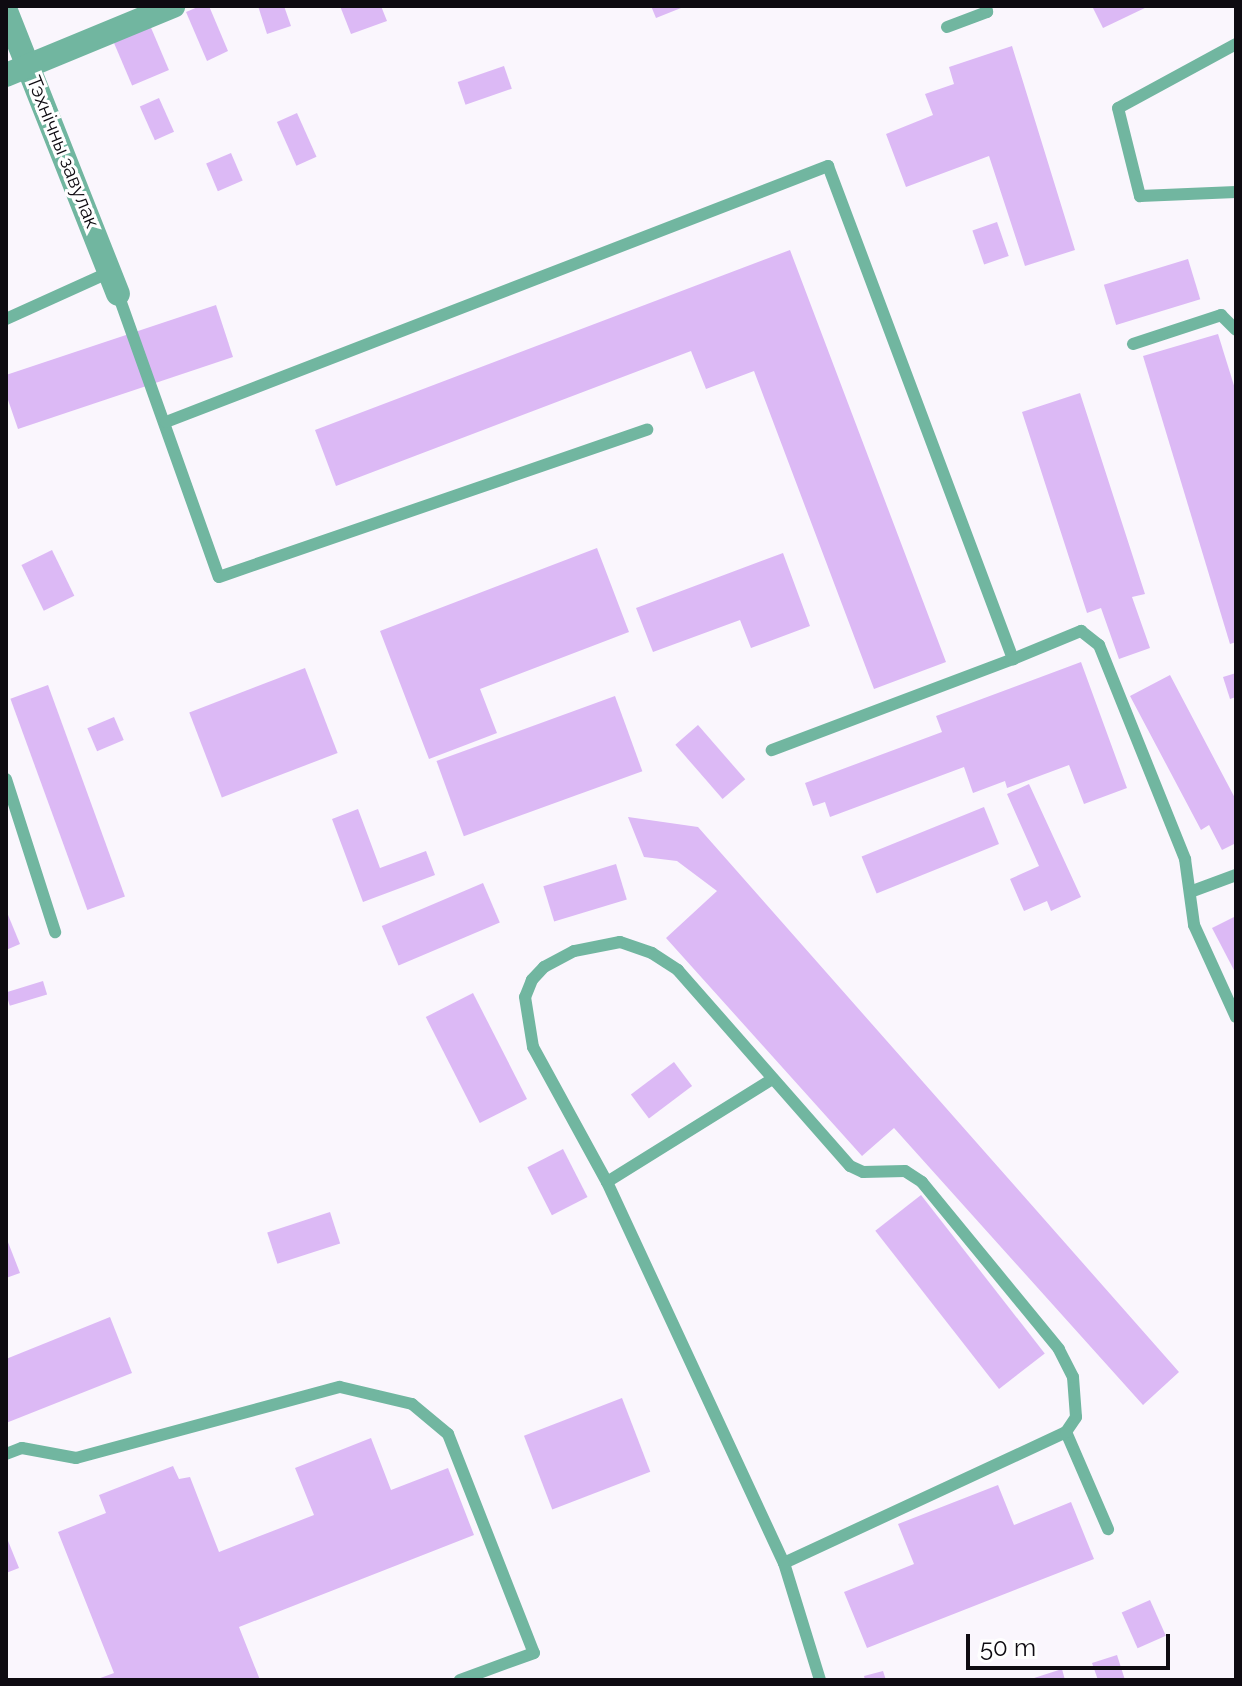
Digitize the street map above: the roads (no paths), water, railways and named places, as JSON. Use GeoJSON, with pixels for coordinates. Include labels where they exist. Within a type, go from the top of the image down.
{"type":"FeatureCollection","features":[{"type":"Feature","properties":{"kind":"street"},"geometry":{"type":"LineString","coordinates":[[16,69],[173,6]]}},
{"type":"Feature","properties":{"kind":"street","name":"Тэхнічны завулак"},"geometry":{"type":"LineString","coordinates":[[6,11],[16,69],[114,283]]}},
{"type":"Feature","properties":{"kind":"lane"},"geometry":{"type":"LineString","coordinates":[[947,27],[987,12],[986,6]]}},
{"type":"Feature","properties":{"kind":"lane"},"geometry":{"type":"LineString","coordinates":[[1236,44],[1118,108],[1140,196],[1236,192]]}},
{"type":"Feature","properties":{"kind":"lane"},"geometry":{"type":"LineString","coordinates":[[166,422],[828,166],[1013,659]]}},
{"type":"Feature","properties":{"kind":"lane"},"geometry":{"type":"LineString","coordinates":[[6,319],[114,283],[219,577],[647,430]]}},
{"type":"Feature","properties":{"kind":"lane"},"geometry":{"type":"LineString","coordinates":[[1133,344],[1221,315],[1236,330]]}},
{"type":"Feature","properties":{"kind":"lane"},"geometry":{"type":"LineString","coordinates":[[772,750],[1081,631],[1099,645],[1185,859],[1194,925],[1236,1017]]}},
{"type":"Feature","properties":{"kind":"lane"},"geometry":{"type":"LineString","coordinates":[[6,779],[55,932]]}},
{"type":"Feature","properties":{"kind":"lane"},"geometry":{"type":"LineString","coordinates":[[1190,892],[1236,875]]}},
{"type":"Feature","properties":{"kind":"lane"},"geometry":{"type":"LineString","coordinates":[[784,1563],[1066,1432],[1076,1417],[1078,1398],[1059,1349],[922,1182],[905,1171],[863,1172],[850,1166],[771,1080],[678,970],[652,953],[620,942],[574,951],[544,967],[525,997],[533,1047],[607,1182],[784,1563],[820,1680]]}},
{"type":"Feature","properties":{"kind":"lane"},"geometry":{"type":"LineString","coordinates":[[607,1182],[771,1080]]}},
{"type":"Feature","properties":{"kind":"lane"},"geometry":{"type":"LineString","coordinates":[[6,1454],[22,1448],[76,1458],[340,1387],[412,1404],[448,1434],[534,1653],[460,1680]]}},
{"type":"Feature","properties":{"kind":"lane"},"geometry":{"type":"LineString","coordinates":[[1066,1432],[1108,1529]]}}]}
